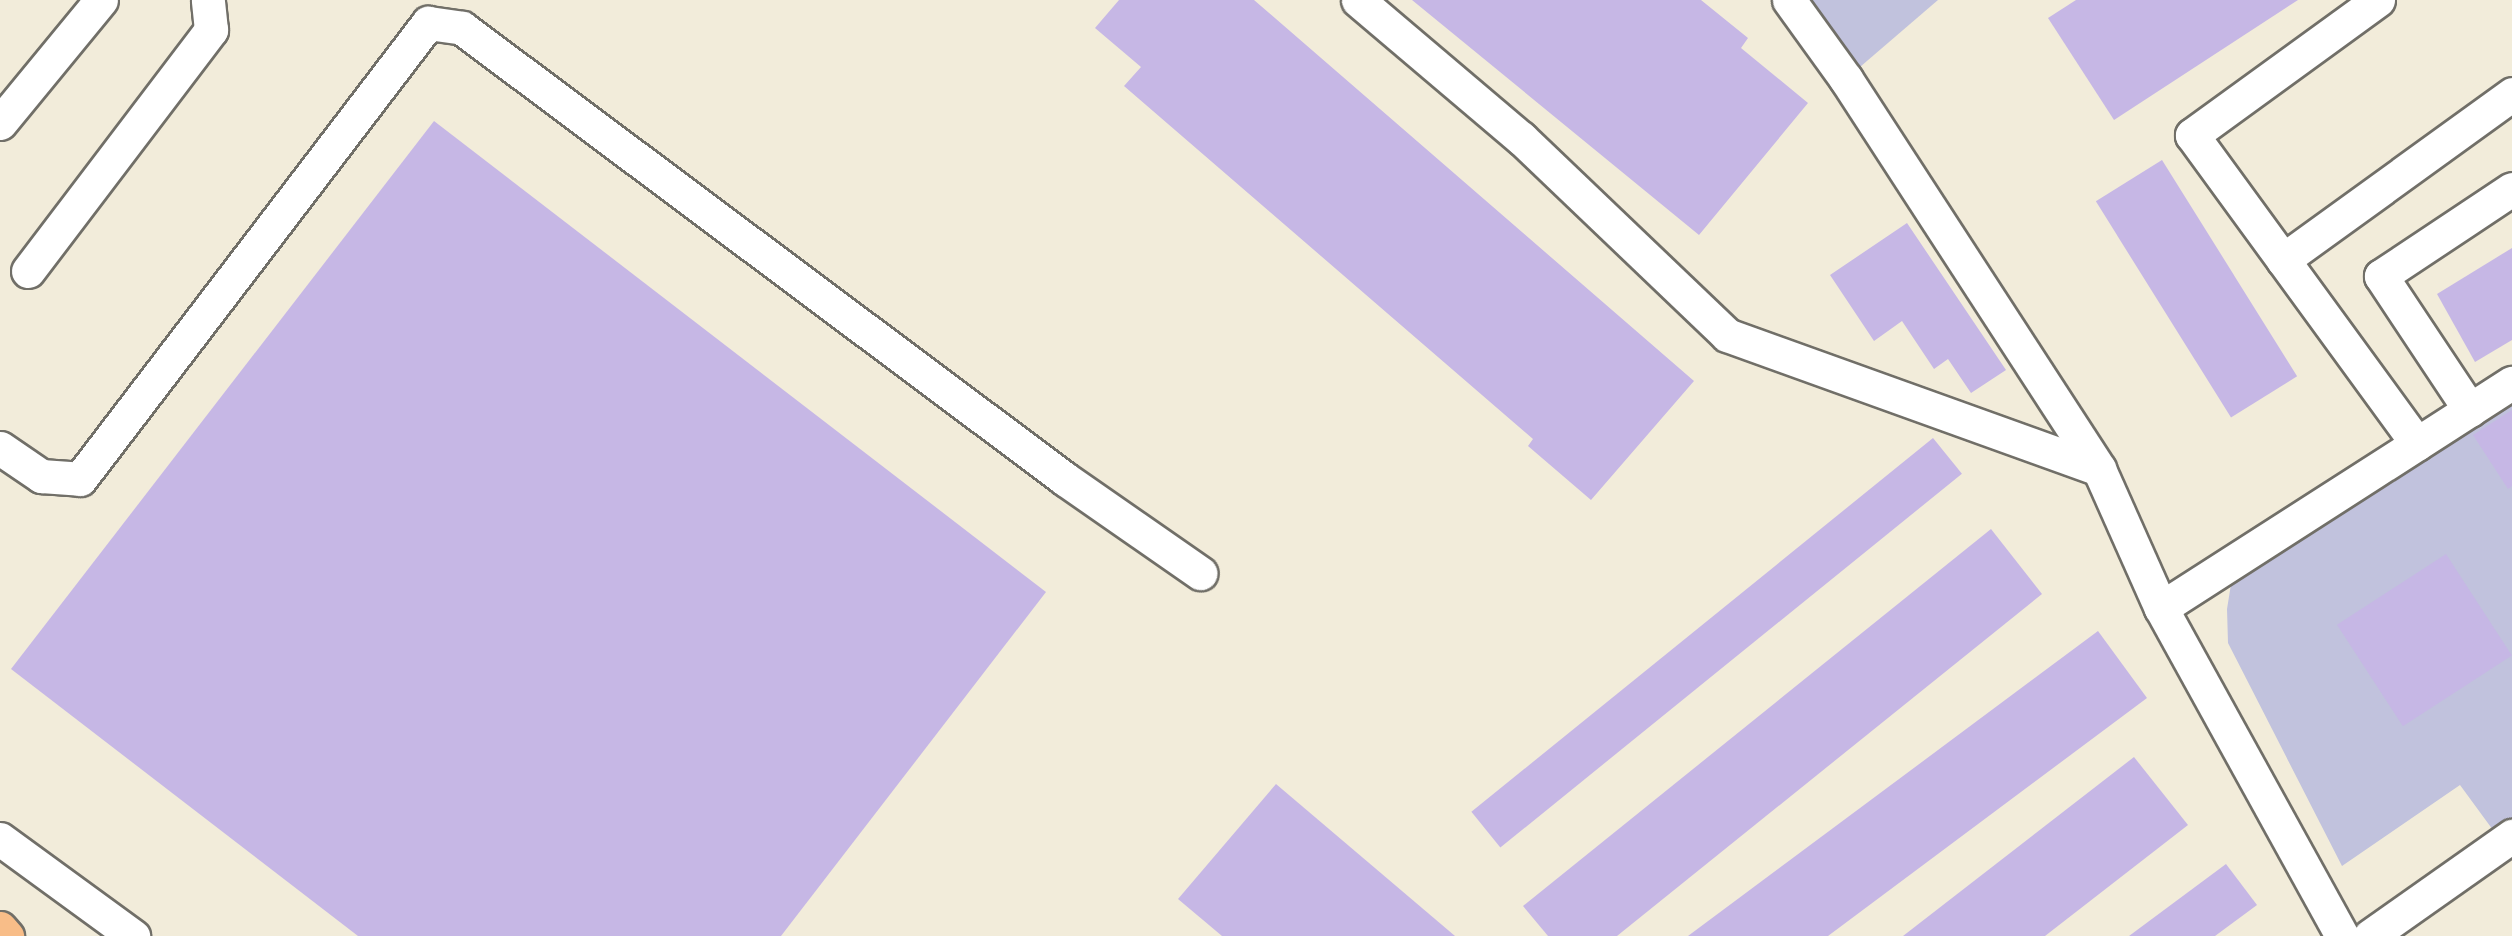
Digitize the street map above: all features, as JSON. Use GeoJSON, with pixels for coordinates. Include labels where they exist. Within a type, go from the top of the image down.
{"type":"FeatureCollection","features":[{"type":"Feature","properties":{"kind":"main road"},"geometry":{"type":"LineString","coordinates":[[0,928],[7,936]]}},
{"type":"Feature","properties":{"kind":"lane"},"geometry":{"type":"LineString","coordinates":[[0,123],[101,0]]}},
{"type":"Feature","properties":{"kind":"lane"},"geometry":{"type":"LineString","coordinates":[[28,271],[211,30],[208,0]]}},
{"type":"Feature","properties":{"kind":"lane"},"geometry":{"type":"LineString","coordinates":[[1358,0],[1521,138],[1727,335],[2099,469]]}},
{"type":"Feature","properties":{"kind":"lane"},"geometry":{"type":"LineString","coordinates":[[1789,0],[1846,79],[2099,469],[2161,608],[2342,936]]}},
{"type":"Feature","properties":{"kind":"lane"},"geometry":{"type":"LineString","coordinates":[[2378,0],[2192,135],[2417,444]]}},
{"type":"Feature","properties":{"kind":"lane"},"geometry":{"type":"LineString","coordinates":[[0,448],[41,476],[80,479],[428,23],[462,28],[1065,479],[1200,573]]}},
{"type":"Feature","properties":{"kind":"lane"},"geometry":{"type":"LineString","coordinates":[[2283,260],[2512,94]]}},
{"type":"Feature","properties":{"kind":"lane"},"geometry":{"type":"LineString","coordinates":[[2470,410],[2380,276],[2512,189]]}},
{"type":"Feature","properties":{"kind":"lane"},"geometry":{"type":"LineString","coordinates":[[2161,608],[2512,383]]}},
{"type":"Feature","properties":{"kind":"lane"},"geometry":{"type":"LineString","coordinates":[[2370,936],[2512,836]]}},
{"type":"Feature","properties":{"kind":"lane"},"geometry":{"type":"LineString","coordinates":[[0,839],[133,936]]}},
{"type":"Feature","properties":{"kind":"shaded area"},"geometry":{"type":"Polygon","coordinates":[[[1789,0],[1938,0],[1846,79],[1789,0]]]}},
{"type":"Feature","properties":{"kind":"shaded area"},"geometry":{"type":"Polygon","coordinates":[[[2512,396],[2512,856],[2460,785],[2342,866],[2228,643],[2227,609],[2232,578],[2512,396]]]}},
{"type":"Feature","properties":{"kind":"building"},"geometry":{"type":"Polygon","coordinates":[[[1119,0],[1254,0],[1694,381],[1591,500],[1528,446],[1533,439],[1124,86],[1141,67],[1095,28],[1119,0]]]}},
{"type":"Feature","properties":{"kind":"building"},"geometry":{"type":"Polygon","coordinates":[[[1412,0],[1701,0],[1748,38],[1741,48],[1808,103],[1699,235],[1412,0]]]}},
{"type":"Feature","properties":{"kind":"building"},"geometry":{"type":"Polygon","coordinates":[[[2076,0],[2298,0],[2114,120],[2048,18],[2076,0]]]}},
{"type":"Feature","properties":{"kind":"building"},"geometry":{"type":"Polygon","coordinates":[[[434,121],[1046,592],[781,936],[358,936],[11,669],[434,121]]]}},
{"type":"Feature","properties":{"kind":"building"},"geometry":{"type":"Polygon","coordinates":[[[2162,160],[2297,376],[2231,418],[2096,201],[2162,160]]]}},
{"type":"Feature","properties":{"kind":"building"},"geometry":{"type":"Polygon","coordinates":[[[1907,223],[2006,370],[1971,393],[1948,359],[1934,369],[1902,321],[1874,341],[1830,275],[1907,223]]]}},
{"type":"Feature","properties":{"kind":"building"},"geometry":{"type":"Polygon","coordinates":[[[2512,248],[2512,340],[2475,362],[2437,294],[2512,248]]]}},
{"type":"Feature","properties":{"kind":"building"},"geometry":{"type":"Polygon","coordinates":[[[2512,410],[2512,486],[2508,489],[2473,435],[2512,410]]]}},
{"type":"Feature","properties":{"kind":"building"},"geometry":{"type":"Polygon","coordinates":[[[1933,438],[1962,474],[1500,848],[1471,812],[1933,438]]]}},
{"type":"Feature","properties":{"kind":"building"},"geometry":{"type":"Polygon","coordinates":[[[1991,529],[2042,594],[1617,936],[1548,936],[1523,906],[1991,529]]]}},
{"type":"Feature","properties":{"kind":"building"},"geometry":{"type":"Polygon","coordinates":[[[2446,554],[2512,655],[2403,726],[2337,625],[2446,554]]]}},
{"type":"Feature","properties":{"kind":"building"},"geometry":{"type":"Polygon","coordinates":[[[2098,631],[2147,698],[1828,936],[1688,936],[2098,631]]]}},
{"type":"Feature","properties":{"kind":"building"},"geometry":{"type":"Polygon","coordinates":[[[2134,757],[2188,825],[2045,936],[1903,936],[2134,757]]]}},
{"type":"Feature","properties":{"kind":"building"},"geometry":{"type":"Polygon","coordinates":[[[1276,784],[1455,936],[1222,936],[1178,899],[1276,784]]]}},
{"type":"Feature","properties":{"kind":"building"},"geometry":{"type":"Polygon","coordinates":[[[2226,864],[2257,905],[2215,936],[2129,936],[2226,864]]]}}]}
